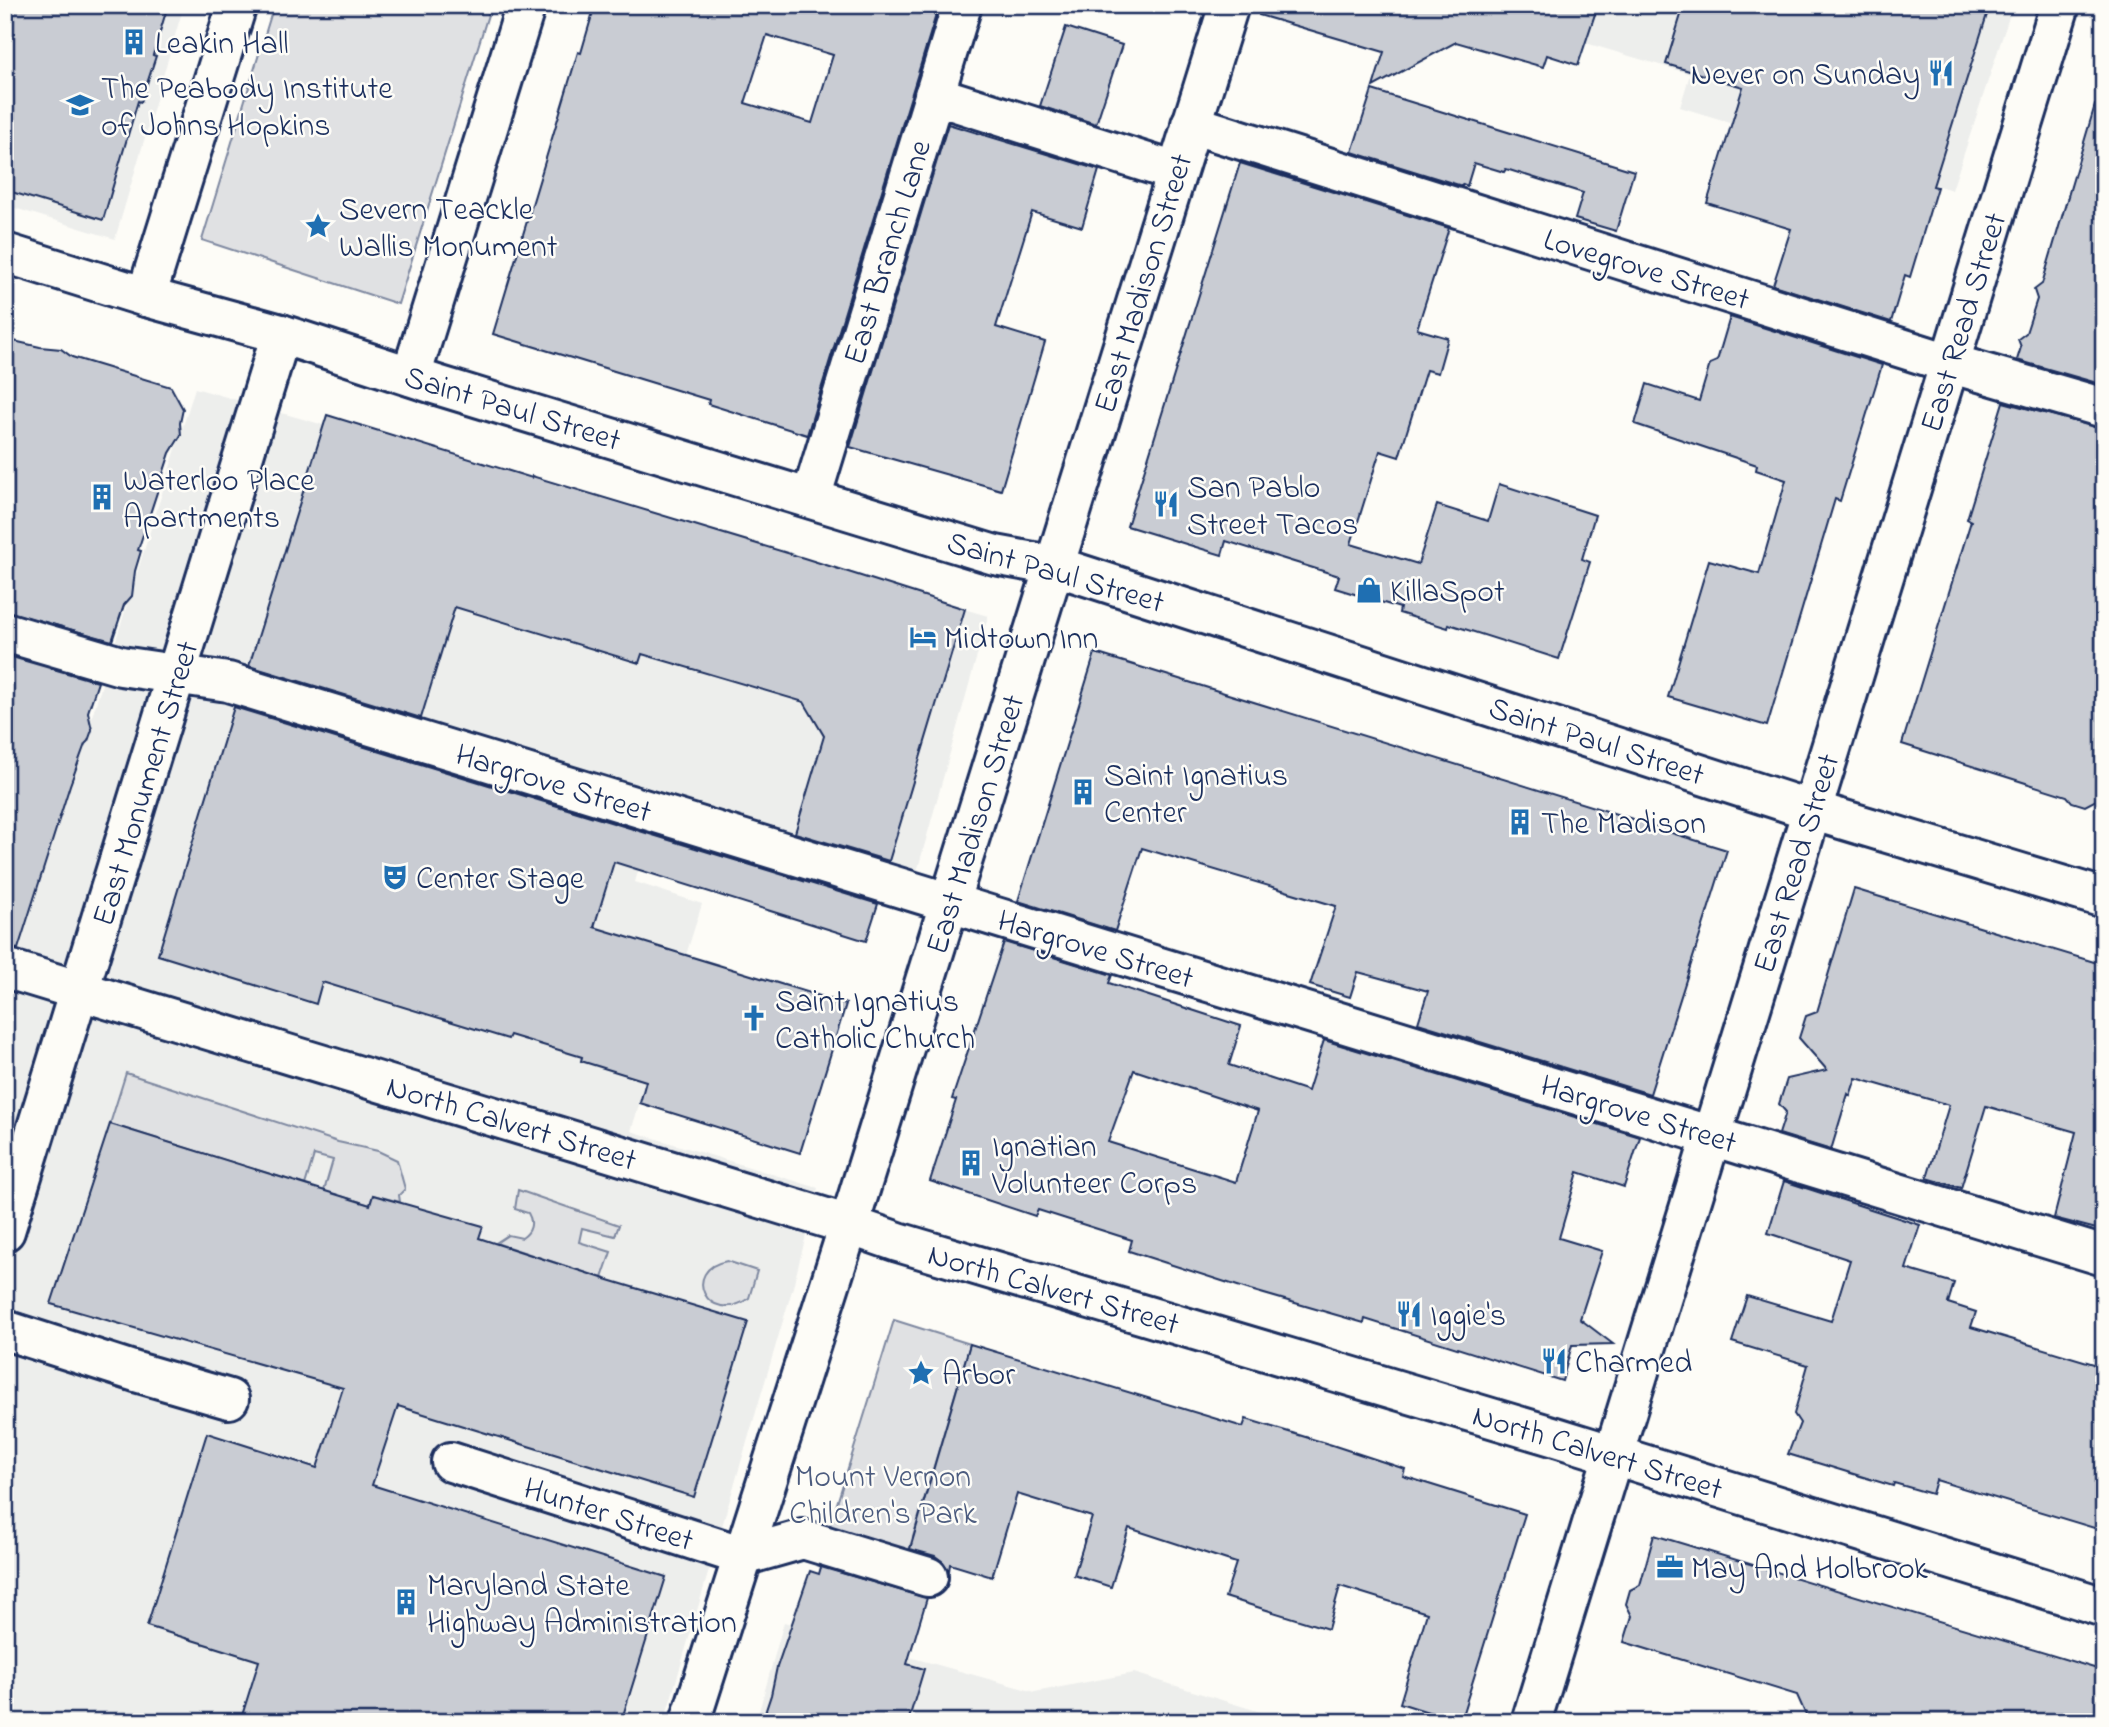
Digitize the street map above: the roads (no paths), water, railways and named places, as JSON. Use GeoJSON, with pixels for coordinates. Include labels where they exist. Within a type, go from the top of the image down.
{"type":"FeatureCollection","features":[{"type":"Feature","properties":{"kind":"main road"},"geometry":{"type":"LineString","coordinates":[[146,297],[237,5]]}},
{"type":"Feature","properties":{"kind":"main road"},"geometry":{"type":"LineString","coordinates":[[411,376],[526,5]]}},
{"type":"Feature","properties":{"kind":"main road","name":"East Branch Lane"},"geometry":{"type":"LineString","coordinates":[[811,498],[962,5]]}},
{"type":"Feature","properties":{"kind":"main road","name":"East Madison Street"},"geometry":{"type":"LineString","coordinates":[[690,1722],[849,1225],[1228,5]]}},
{"type":"Feature","properties":{"kind":"main road","name":"East Read Street"},"geometry":{"type":"LineString","coordinates":[[1531,1722],[2060,5]]}},
{"type":"Feature","properties":{"kind":"main road"},"geometry":{"type":"LineString","coordinates":[[934,95],[1176,172]]}},
{"type":"Feature","properties":{"kind":"main road","name":"Lovegrove Street"},"geometry":{"type":"LineString","coordinates":[[1191,124],[1949,363],[2104,408]]}},
{"type":"Feature","properties":{"kind":"main road","name":"Saint Paul Street"},"geometry":{"type":"LineString","coordinates":[[5,253],[146,297],[281,334],[995,555],[1055,566],[1811,810],[2104,898]]}},
{"type":"Feature","properties":{"kind":"main road","name":"East Monument Street"},"geometry":{"type":"LineString","coordinates":[[5,1231],[281,334]]}},
{"type":"Feature","properties":{"kind":"main road","name":"Hargrove Street"},"geometry":{"type":"LineString","coordinates":[[5,632],[121,666],[228,682],[2104,1256]]}},
{"type":"Feature","properties":{"kind":"main road","name":"North Calvert Street"},"geometry":{"type":"LineString","coordinates":[[5,968],[898,1242],[1612,1454],[2104,1608]]}},
{"type":"Feature","properties":{"kind":"main road"},"geometry":{"type":"LineString","coordinates":[[5,1330],[229,1399]]}},
{"type":"Feature","properties":{"kind":"main road","name":"Hunter Street"},"geometry":{"type":"LineString","coordinates":[[451,1462],[743,1556]]}},
{"type":"Feature","properties":{"kind":"main road"},"geometry":{"type":"LineString","coordinates":[[743,1556],[803,1539],[928,1577]]}},
{"type":"Feature","properties":{"kind":"place","name":"Leakin Hall"},"geometry":{"type":"Point","coordinates":[134,42]}},
{"type":"Feature","properties":{"kind":"place","name":"Never on Sunday"},"geometry":{"type":"Point","coordinates":[1941,73]}},
{"type":"Feature","properties":{"kind":"place","name":"The Peabody Institute of Johns Hopkins"},"geometry":{"type":"Point","coordinates":[80,105]}},
{"type":"Feature","properties":{"kind":"place","name":"Severn Teackle Wallis Monument"},"geometry":{"type":"Point","coordinates":[318,226]}},
{"type":"Feature","properties":{"kind":"place","name":"Waterloo Place Apartments"},"geometry":{"type":"Point","coordinates":[102,497]}},
{"type":"Feature","properties":{"kind":"place","name":"San Pablo Street Tacos"},"geometry":{"type":"Point","coordinates":[1166,504]}},
{"type":"Feature","properties":{"kind":"place","name":"KillaSpot"},"geometry":{"type":"Point","coordinates":[1369,590]}},
{"type":"Feature","properties":{"kind":"place","name":"Midtown Inn"},"geometry":{"type":"Point","coordinates":[923,637]}},
{"type":"Feature","properties":{"kind":"place","name":"Saint Ignatius Center"},"geometry":{"type":"Point","coordinates":[1083,792]}},
{"type":"Feature","properties":{"kind":"place","name":"The Madison"},"geometry":{"type":"Point","coordinates":[1520,822]}},
{"type":"Feature","properties":{"kind":"place","name":"Center Stage"},"geometry":{"type":"Point","coordinates":[395,877]}},
{"type":"Feature","properties":{"kind":"place","name":"Saint Ignatius Catholic Church"},"geometry":{"type":"Point","coordinates":[754,1018]}},
{"type":"Feature","properties":{"kind":"place","name":"Ignatian Volunteer Corps"},"geometry":{"type":"Point","coordinates":[971,1163]}},
{"type":"Feature","properties":{"kind":"place","name":"Iggie's"},"geometry":{"type":"Point","coordinates":[1409,1314]}},
{"type":"Feature","properties":{"kind":"place","name":"Charmed"},"geometry":{"type":"Point","coordinates":[1554,1361]}},
{"type":"Feature","properties":{"kind":"place","name":"Arbor"},"geometry":{"type":"Point","coordinates":[921,1373]}},
{"type":"Feature","properties":{"kind":"place","name":"May And Holbrook"},"geometry":{"type":"Point","coordinates":[1670,1567]}},
{"type":"Feature","properties":{"kind":"place","name":"Maryland State Highway Administration"},"geometry":{"type":"Point","coordinates":[406,1602]}},
{"type":"Feature","properties":{"kind":"park label","name":"Mount Vernon Children's Park"},"geometry":{"type":"Point","coordinates":[883,1494]}}]}
